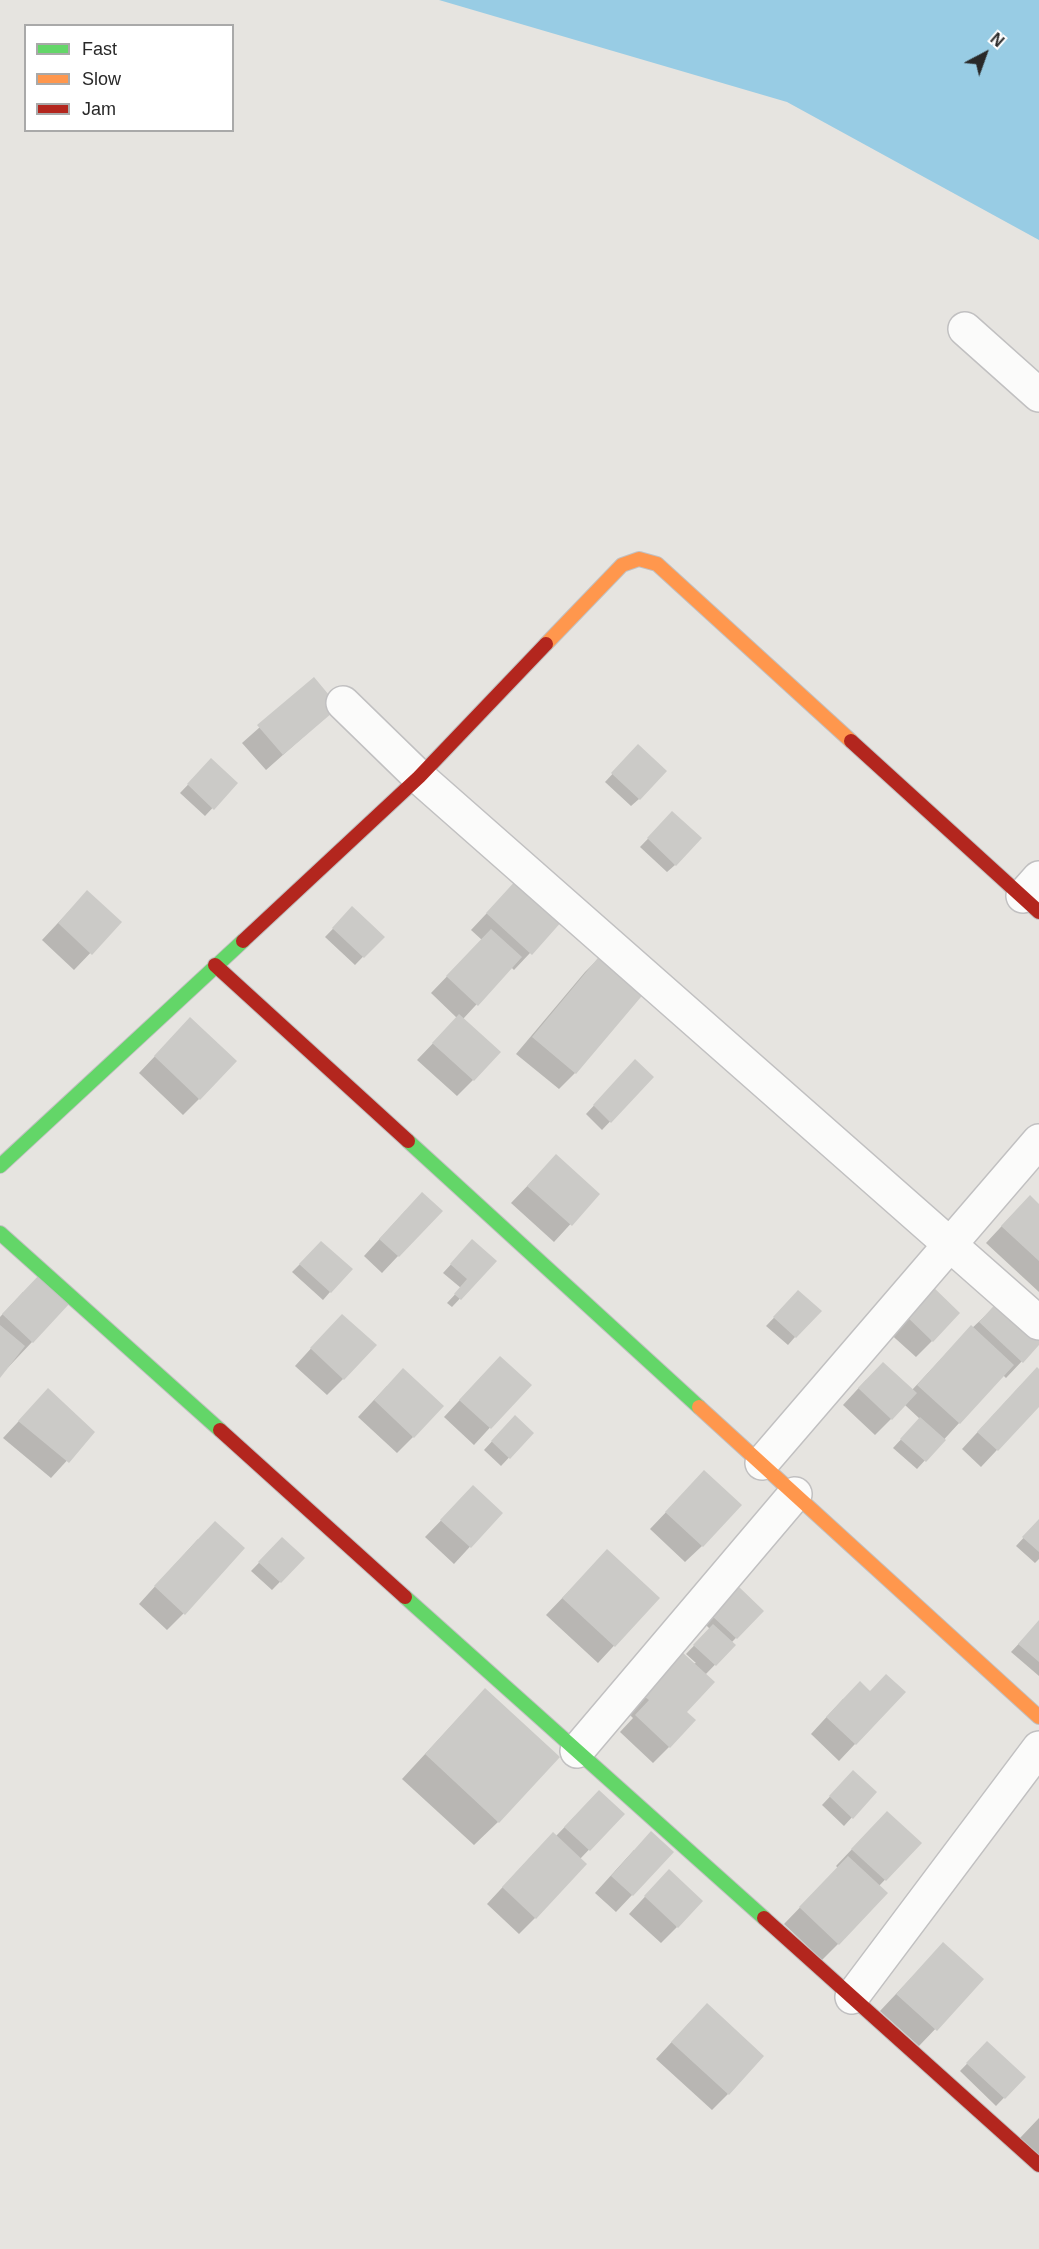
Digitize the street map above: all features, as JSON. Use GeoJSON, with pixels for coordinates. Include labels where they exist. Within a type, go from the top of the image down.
{"type":"FeatureCollection","features":[{"type":"Feature","properties":{"kind":"street"},"geometry":{"type":"LineString","coordinates":[[965,329],[1039,394]]}},
{"type":"Feature","properties":{"kind":"street"},"geometry":{"type":"LineString","coordinates":[[0,1166],[418,777],[622,565],[639,559],[657,564],[1034,896]]}},
{"type":"Feature","properties":{"kind":"street"},"geometry":{"type":"LineString","coordinates":[[344,703],[418,777],[1039,1323]]}},
{"type":"Feature","properties":{"kind":"street"},"geometry":{"type":"LineString","coordinates":[[216,965],[1039,1717]]}},
{"type":"Feature","properties":{"kind":"street"},"geometry":{"type":"LineString","coordinates":[[762,1463],[1039,1141]]}},
{"type":"Feature","properties":{"kind":"street"},"geometry":{"type":"LineString","coordinates":[[0,1233],[1039,2165]]}},
{"type":"Feature","properties":{"kind":"street"},"geometry":{"type":"LineString","coordinates":[[577,1751],[795,1494]]}},
{"type":"Feature","properties":{"kind":"street"},"geometry":{"type":"LineString","coordinates":[[852,1997],[1039,1748]]}},
{"type":"Feature","properties":{"kind":"water"},"geometry":{"type":"Polygon","coordinates":[[[439,0],[1039,0],[1039,240],[787,102],[439,0]]]}},
{"type":"Feature","properties":{"kind":"building"},"geometry":{"type":"Polygon","coordinates":[[[314,677],[339,707],[283,755],[257,725],[314,677]]]}},
{"type":"Feature","properties":{"kind":"building"},"geometry":{"type":"Polygon","coordinates":[[[638,744],[667,771],[640,800],[611,773],[638,744]]]}},
{"type":"Feature","properties":{"kind":"building"},"geometry":{"type":"Polygon","coordinates":[[[211,758],[238,783],[214,810],[187,784],[211,758]]]}},
{"type":"Feature","properties":{"kind":"building"},"geometry":{"type":"Polygon","coordinates":[[[672,811],[702,838],[676,866],[647,838],[672,811]]]}},
{"type":"Feature","properties":{"kind":"building"},"geometry":{"type":"Polygon","coordinates":[[[518,878],[563,920],[532,955],[486,913],[518,878]]]}},
{"type":"Feature","properties":{"kind":"building"},"geometry":{"type":"Polygon","coordinates":[[[87,890],[122,922],[92,955],[58,923],[87,890]]]}},
{"type":"Feature","properties":{"kind":"building"},"geometry":{"type":"Polygon","coordinates":[[[352,906],[385,937],[364,958],[332,928],[352,906]]]}},
{"type":"Feature","properties":{"kind":"building"},"geometry":{"type":"Polygon","coordinates":[[[491,929],[522,957],[478,1006],[446,976],[491,929]]]}},
{"type":"Feature","properties":{"kind":"building"},"geometry":{"type":"Polygon","coordinates":[[[602,953],[646,991],[576,1074],[532,1037],[602,953]]]}},
{"type":"Feature","properties":{"kind":"building"},"geometry":{"type":"Polygon","coordinates":[[[459,1014],[501,1052],[474,1081],[432,1043],[459,1014]]]}},
{"type":"Feature","properties":{"kind":"building"},"geometry":{"type":"Polygon","coordinates":[[[190,1017],[237,1061],[200,1100],[154,1056],[190,1017]]]}},
{"type":"Feature","properties":{"kind":"building"},"geometry":{"type":"Polygon","coordinates":[[[635,1059],[654,1077],[611,1123],[593,1105],[635,1059]]]}},
{"type":"Feature","properties":{"kind":"building"},"geometry":{"type":"Polygon","coordinates":[[[556,1154],[600,1194],[572,1226],[527,1186],[556,1154]]]}},
{"type":"Feature","properties":{"kind":"building"},"geometry":{"type":"Polygon","coordinates":[[[422,1192],[443,1211],[399,1257],[379,1239],[422,1192]]]}},
{"type":"Feature","properties":{"kind":"building"},"geometry":{"type":"Polygon","coordinates":[[[1030,1195],[1039,1204],[1039,1261],[1001,1226],[1030,1195]]]}},
{"type":"Feature","properties":{"kind":"building"},"geometry":{"type":"Polygon","coordinates":[[[472,1239],[497,1261],[461,1300],[454,1294],[467,1279],[450,1264],[472,1239]]]}},
{"type":"Feature","properties":{"kind":"building"},"geometry":{"type":"Polygon","coordinates":[[[321,1241],[353,1269],[331,1293],[299,1264],[321,1241]]]}},
{"type":"Feature","properties":{"kind":"building"},"geometry":{"type":"Polygon","coordinates":[[[40,1274],[70,1303],[33,1343],[2,1314],[40,1274]]]}},
{"type":"Feature","properties":{"kind":"building"},"geometry":{"type":"Polygon","coordinates":[[[929,1283],[960,1313],[933,1342],[902,1312],[929,1283]]]}},
{"type":"Feature","properties":{"kind":"building"},"geometry":{"type":"Polygon","coordinates":[[[798,1290],[822,1311],[796,1338],[773,1317],[798,1290]]]}},
{"type":"Feature","properties":{"kind":"building"},"geometry":{"type":"Polygon","coordinates":[[[1001,1298],[1039,1333],[1039,1345],[1023,1363],[979,1322],[1001,1298]]]}},
{"type":"Feature","properties":{"kind":"building"},"geometry":{"type":"Polygon","coordinates":[[[342,1314],[377,1345],[344,1380],[310,1348],[342,1314]]]}},
{"type":"Feature","properties":{"kind":"building"},"geometry":{"type":"Polygon","coordinates":[[[0,1325],[25,1346],[0,1378],[0,1325]]]}},
{"type":"Feature","properties":{"kind":"building"},"geometry":{"type":"Polygon","coordinates":[[[971,1325],[1014,1365],[960,1424],[917,1385],[971,1325]]]}},
{"type":"Feature","properties":{"kind":"building"},"geometry":{"type":"Polygon","coordinates":[[[500,1356],[532,1385],[491,1429],[459,1400],[500,1356]]]}},
{"type":"Feature","properties":{"kind":"building"},"geometry":{"type":"Polygon","coordinates":[[[883,1362],[917,1393],[892,1420],[858,1388],[883,1362]]]}},
{"type":"Feature","properties":{"kind":"building"},"geometry":{"type":"Polygon","coordinates":[[[1037,1367],[1039,1369],[1039,1407],[998,1451],[977,1432],[1037,1367]]]}},
{"type":"Feature","properties":{"kind":"building"},"geometry":{"type":"Polygon","coordinates":[[[403,1368],[444,1406],[414,1438],[374,1400],[403,1368]]]}},
{"type":"Feature","properties":{"kind":"building"},"geometry":{"type":"Polygon","coordinates":[[[48,1388],[95,1432],[69,1463],[18,1421],[48,1388]]]}},
{"type":"Feature","properties":{"kind":"building"},"geometry":{"type":"Polygon","coordinates":[[[515,1415],[534,1433],[510,1459],[491,1441],[515,1415]]]}},
{"type":"Feature","properties":{"kind":"building"},"geometry":{"type":"Polygon","coordinates":[[[920,1417],[946,1440],[926,1462],[900,1439],[920,1417]]]}},
{"type":"Feature","properties":{"kind":"building"},"geometry":{"type":"Polygon","coordinates":[[[704,1470],[742,1505],[703,1547],[665,1512],[704,1470]]]}},
{"type":"Feature","properties":{"kind":"building"},"geometry":{"type":"Polygon","coordinates":[[[473,1485],[503,1513],[471,1548],[440,1520],[473,1485]]]}},
{"type":"Feature","properties":{"kind":"building"},"geometry":{"type":"Polygon","coordinates":[[[1039,1519],[1039,1552],[1022,1537],[1039,1519]]]}},
{"type":"Feature","properties":{"kind":"building"},"geometry":{"type":"Polygon","coordinates":[[[215,1521],[245,1548],[185,1615],[154,1586],[215,1521]]]}},
{"type":"Feature","properties":{"kind":"building"},"geometry":{"type":"Polygon","coordinates":[[[282,1537],[305,1558],[281,1583],[258,1562],[282,1537]]]}},
{"type":"Feature","properties":{"kind":"building"},"geometry":{"type":"Polygon","coordinates":[[[607,1549],[660,1598],[615,1647],[562,1598],[607,1549]]]}},
{"type":"Feature","properties":{"kind":"building"},"geometry":{"type":"Polygon","coordinates":[[[738,1586],[764,1611],[737,1639],[711,1615],[738,1586]]]}},
{"type":"Feature","properties":{"kind":"building"},"geometry":{"type":"Polygon","coordinates":[[[1039,1620],[1039,1662],[1018,1644],[1039,1620]]]}},
{"type":"Feature","properties":{"kind":"building"},"geometry":{"type":"Polygon","coordinates":[[[713,1624],[736,1645],[716,1666],[693,1645],[713,1624]]]}},
{"type":"Feature","properties":{"kind":"building"},"geometry":{"type":"Polygon","coordinates":[[[682,1652],[715,1682],[687,1712],[696,1720],[670,1748],[635,1715],[649,1700],[642,1695],[682,1652]]]}},
{"type":"Feature","properties":{"kind":"building"},"geometry":{"type":"Polygon","coordinates":[[[886,1674],[906,1692],[856,1745],[826,1717],[860,1681],[870,1691],[886,1674]]]}},
{"type":"Feature","properties":{"kind":"building"},"geometry":{"type":"Polygon","coordinates":[[[485,1688],[560,1757],[499,1823],[425,1754],[485,1688]]]}},
{"type":"Feature","properties":{"kind":"building"},"geometry":{"type":"Polygon","coordinates":[[[853,1770],[877,1792],[853,1819],[829,1796],[853,1770]]]}},
{"type":"Feature","properties":{"kind":"building"},"geometry":{"type":"Polygon","coordinates":[[[599,1790],[625,1814],[590,1851],[564,1827],[599,1790]]]}},
{"type":"Feature","properties":{"kind":"building"},"geometry":{"type":"Polygon","coordinates":[[[887,1811],[922,1843],[886,1881],[851,1849],[887,1811]]]}},
{"type":"Feature","properties":{"kind":"building"},"geometry":{"type":"Polygon","coordinates":[[[651,1831],[674,1852],[633,1896],[611,1876],[651,1831]]]}},
{"type":"Feature","properties":{"kind":"building"},"geometry":{"type":"Polygon","coordinates":[[[553,1832],[587,1864],[536,1919],[502,1887],[553,1832]]]}},
{"type":"Feature","properties":{"kind":"building"},"geometry":{"type":"Polygon","coordinates":[[[848,1856],[888,1893],[839,1945],[799,1907],[848,1856]]]}},
{"type":"Feature","properties":{"kind":"building"},"geometry":{"type":"Polygon","coordinates":[[[669,1869],[703,1901],[678,1928],[644,1896],[669,1869]]]}},
{"type":"Feature","properties":{"kind":"building"},"geometry":{"type":"Polygon","coordinates":[[[943,1942],[984,1979],[937,2031],[896,1994],[943,1942]]]}},
{"type":"Feature","properties":{"kind":"building"},"geometry":{"type":"Polygon","coordinates":[[[707,2003],[764,2056],[729,2095],[671,2042],[707,2003]]]}},
{"type":"Feature","properties":{"kind":"building"},"geometry":{"type":"Polygon","coordinates":[[[987,2041],[1026,2077],[1005,2099],[966,2063],[987,2041]]]}},
{"type":"Feature","properties":{"kind":"traffic: fast"},"geometry":{"type":"LineString","coordinates":[[0,1166],[243,941]]}},
{"type":"Feature","properties":{"kind":"traffic: fast"},"geometry":{"type":"LineString","coordinates":[[408,1141],[699,1407]]}},
{"type":"Feature","properties":{"kind":"traffic: fast"},"geometry":{"type":"LineString","coordinates":[[0,1233],[220,1430]]}},
{"type":"Feature","properties":{"kind":"traffic: fast"},"geometry":{"type":"LineString","coordinates":[[405,1597],[764,1918]]}},
{"type":"Feature","properties":{"kind":"traffic: slow"},"geometry":{"type":"LineString","coordinates":[[546,644],[622,565],[639,559],[657,564],[851,741]]}},
{"type":"Feature","properties":{"kind":"traffic: slow"},"geometry":{"type":"LineString","coordinates":[[699,1407],[1039,1717]]}},
{"type":"Feature","properties":{"kind":"traffic: jam"},"geometry":{"type":"LineString","coordinates":[[243,941],[419,777],[546,644]]}},
{"type":"Feature","properties":{"kind":"traffic: jam"},"geometry":{"type":"LineString","coordinates":[[851,741],[1039,912]]}},
{"type":"Feature","properties":{"kind":"traffic: jam"},"geometry":{"type":"LineString","coordinates":[[215,965],[408,1141]]}},
{"type":"Feature","properties":{"kind":"traffic: jam"},"geometry":{"type":"LineString","coordinates":[[220,1430],[405,1597]]}},
{"type":"Feature","properties":{"kind":"traffic: jam"},"geometry":{"type":"LineString","coordinates":[[764,1918],[1039,2165]]}}]}
